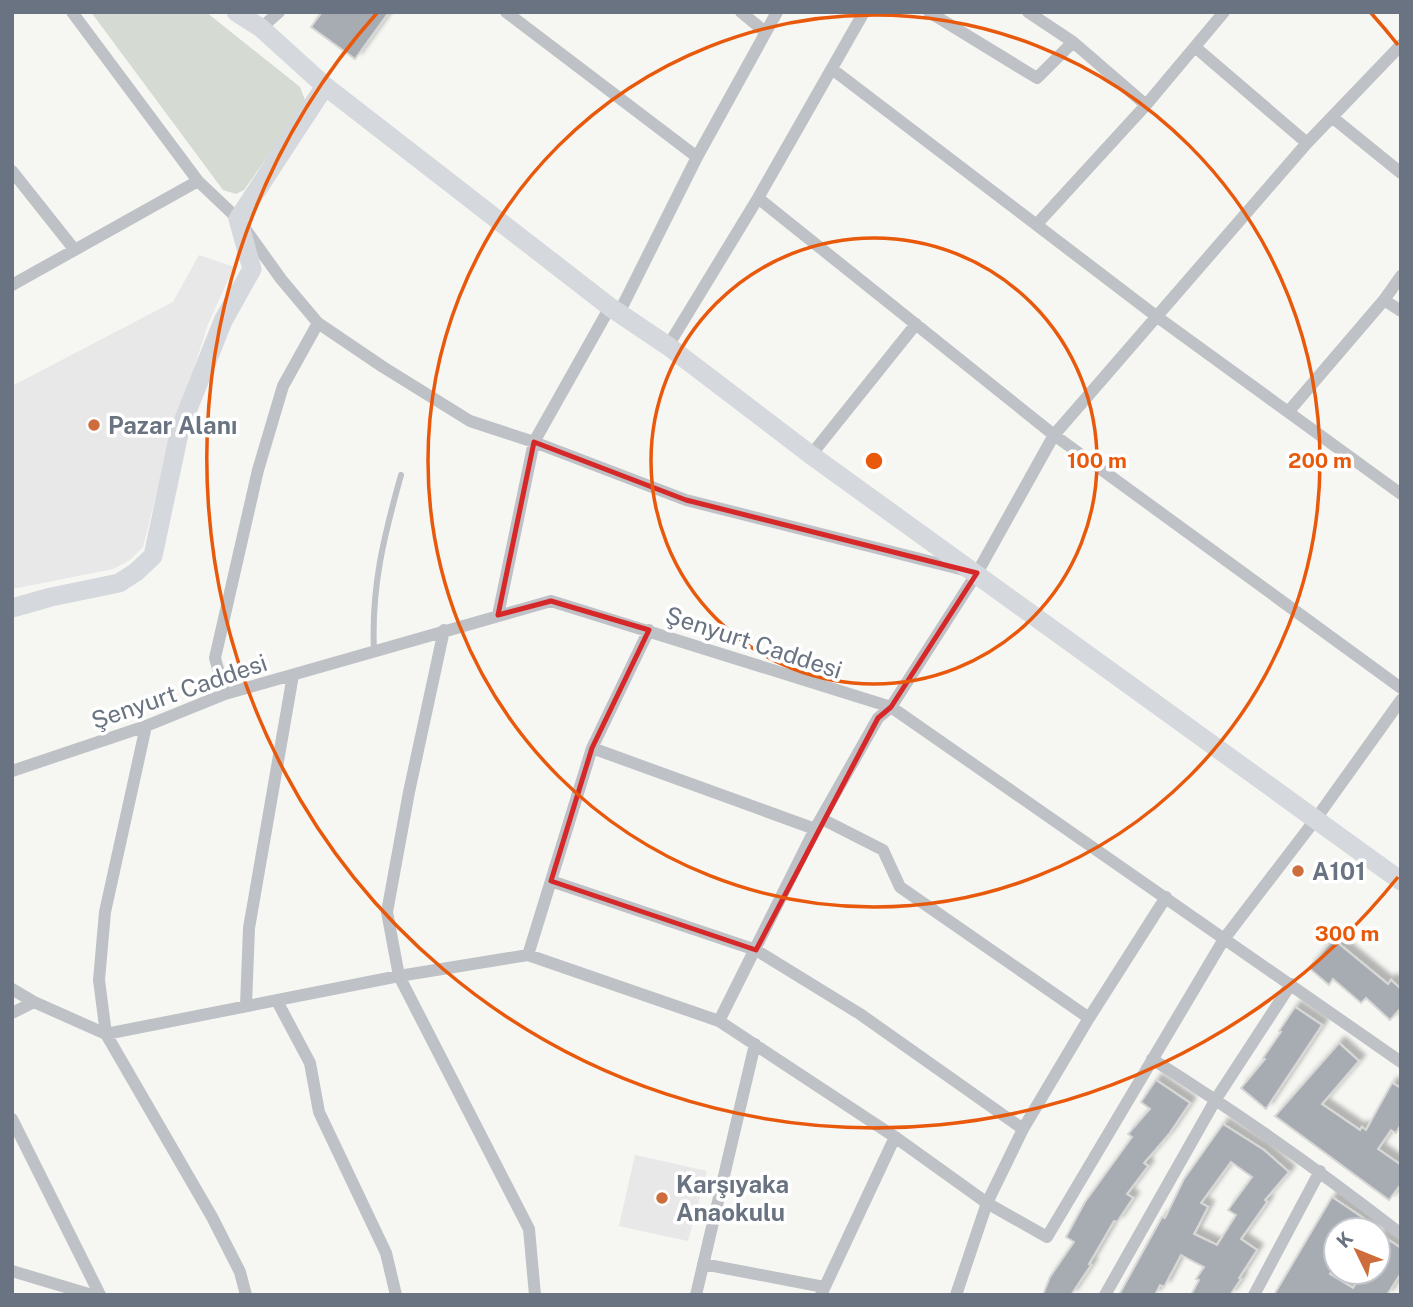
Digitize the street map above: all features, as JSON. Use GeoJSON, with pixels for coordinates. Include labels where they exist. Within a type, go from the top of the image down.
{"type":"FeatureCollection","features":[{"type":"Feature","properties":{"kind":"street"},"geometry":{"type":"LineString","coordinates":[[72,12],[198,181],[238,219],[281,279],[318,323],[470,421],[534,442],[686,500],[977,573]]}},
{"type":"Feature","properties":{"kind":"street"},"geometry":{"type":"LineString","coordinates":[[236,12],[261,28],[326,86],[615,310],[668,346],[811,456],[1401,881]]}},
{"type":"Feature","properties":{"kind":"street"},"geometry":{"type":"LineString","coordinates":[[261,28],[279,12]]}},
{"type":"Feature","properties":{"kind":"street"},"geometry":{"type":"LineString","coordinates":[[506,12],[697,157]]}},
{"type":"Feature","properties":{"kind":"street"},"geometry":{"type":"LineString","coordinates":[[741,12],[765,32]]}},
{"type":"Feature","properties":{"kind":"street"},"geometry":{"type":"LineString","coordinates":[[498,615],[534,442],[615,310],[777,12]]}},
{"type":"Feature","properties":{"kind":"street"},"geometry":{"type":"LineString","coordinates":[[668,346],[758,198],[864,12]]}},
{"type":"Feature","properties":{"kind":"street"},"geometry":{"type":"LineString","coordinates":[[929,12],[1037,78],[1073,42]]}},
{"type":"Feature","properties":{"kind":"street"},"geometry":{"type":"LineString","coordinates":[[1028,12],[1073,42],[1146,105]]}},
{"type":"Feature","properties":{"kind":"street"},"geometry":{"type":"LineString","coordinates":[[1037,224],[1146,105],[1224,12]]}},
{"type":"Feature","properties":{"kind":"street"},"geometry":{"type":"LineString","coordinates":[[719,1021],[819,824],[878,718],[891,707],[977,573],[1054,435],[1307,143],[1401,45]]}},
{"type":"Feature","properties":{"kind":"street"},"geometry":{"type":"LineString","coordinates":[[1195,47],[1307,143]]}},
{"type":"Feature","properties":{"kind":"street"},"geometry":{"type":"LineString","coordinates":[[832,69],[1156,316],[1401,494]]}},
{"type":"Feature","properties":{"kind":"street"},"geometry":{"type":"LineString","coordinates":[[12,608],[118,583],[136,572],[153,556],[180,429],[223,321],[252,269],[238,219],[326,86]]}},
{"type":"Feature","properties":{"kind":"street"},"geometry":{"type":"LineString","coordinates":[[1332,117],[1401,173]]}},
{"type":"Feature","properties":{"kind":"street"},"geometry":{"type":"LineString","coordinates":[[12,171],[74,249]]}},
{"type":"Feature","properties":{"kind":"street"},"geometry":{"type":"LineString","coordinates":[[12,285],[198,181]]}},
{"type":"Feature","properties":{"kind":"street"},"geometry":{"type":"LineString","coordinates":[[758,198],[1054,435],[1401,688]]}},
{"type":"Feature","properties":{"kind":"street"},"geometry":{"type":"LineString","coordinates":[[1289,411],[1384,300],[1401,276]]}},
{"type":"Feature","properties":{"kind":"street"},"geometry":{"type":"LineString","coordinates":[[1384,300],[1401,311]]}},
{"type":"Feature","properties":{"kind":"street"},"geometry":{"type":"LineString","coordinates":[[225,694],[215,658],[258,470],[283,386],[318,323]]}},
{"type":"Feature","properties":{"kind":"street"},"geometry":{"type":"LineString","coordinates":[[811,456],[916,324]]}},
{"type":"Feature","properties":{"kind":"street","name":"Şenyurt Caddesi"},"geometry":{"type":"LineString","coordinates":[[12,771],[146,726],[225,694],[551,601],[891,707],[1401,1062]]}},
{"type":"Feature","properties":{"kind":"street"},"geometry":{"type":"LineString","coordinates":[[528,955],[592,748],[649,630]]}},
{"type":"Feature","properties":{"kind":"street"},"geometry":{"type":"LineString","coordinates":[[444,631],[387,912],[399,976],[529,1229],[536,1295]]}},
{"type":"Feature","properties":{"kind":"street"},"geometry":{"type":"LineString","coordinates":[[246,1005],[249,928],[293,675]]}},
{"type":"Feature","properties":{"kind":"street"},"geometry":{"type":"LineString","coordinates":[[12,989],[34,1002],[106,1034],[399,976],[528,955],[719,1021],[895,1137],[987,1203],[1046,1237],[1224,939],[1315,820],[1401,700]]}},
{"type":"Feature","properties":{"kind":"street"},"geometry":{"type":"LineString","coordinates":[[146,726],[105,912],[99,980],[106,1034],[212,1217],[240,1272],[246,1295]]}},
{"type":"Feature","properties":{"kind":"street"},"geometry":{"type":"LineString","coordinates":[[592,748],[819,824],[883,850],[900,887],[1089,1018]]}},
{"type":"Feature","properties":{"kind":"street"},"geometry":{"type":"LineString","coordinates":[[551,881],[756,950],[860,1014],[1023,1129]]}},
{"type":"Feature","properties":{"kind":"street"},"geometry":{"type":"LineString","coordinates":[[956,1295],[987,1203],[1023,1129],[1166,897]]}},
{"type":"Feature","properties":{"kind":"street"},"geometry":{"type":"LineString","coordinates":[[1105,1295],[1216,1099],[1291,984]]}},
{"type":"Feature","properties":{"kind":"street"},"geometry":{"type":"LineString","coordinates":[[277,1000],[310,1063],[319,1112],[386,1253],[396,1295]]}},
{"type":"Feature","properties":{"kind":"street"},"geometry":{"type":"LineString","coordinates":[[12,1013],[34,1002]]}},
{"type":"Feature","properties":{"kind":"street"},"geometry":{"type":"LineString","coordinates":[[695,1295],[755,1044]]}},
{"type":"Feature","properties":{"kind":"street"},"geometry":{"type":"LineString","coordinates":[[1152,1059],[1216,1099],[1320,1171],[1401,1234]]}},
{"type":"Feature","properties":{"kind":"street"},"geometry":{"type":"LineString","coordinates":[[12,1119],[100,1295]]}},
{"type":"Feature","properties":{"kind":"street"},"geometry":{"type":"LineString","coordinates":[[703,1265],[822,1291],[895,1137]]}},
{"type":"Feature","properties":{"kind":"street"},"geometry":{"type":"LineString","coordinates":[[1254,1295],[1320,1171]]}},
{"type":"Feature","properties":{"kind":"street"},"geometry":{"type":"LineString","coordinates":[[12,1271],[92,1295]]}},
{"type":"Feature","properties":{"kind":"lane"},"geometry":{"type":"LineString","coordinates":[[374,651],[376,580],[383,539],[401,475]]}},
{"type":"Feature","properties":{"kind":"highlighted area"},"geometry":{"type":"Polygon","coordinates":[[[534,442],[686,500],[977,573],[891,707],[878,718],[756,950],[551,881],[592,748],[649,630],[551,601],[498,615],[534,442]]]}},
{"type":"Feature","properties":{"kind":"shaded area"},"geometry":{"type":"Polygon","coordinates":[[[91,12],[206,12],[300,87],[305,100],[299,112],[244,190],[236,194],[223,190],[91,12]]]}},
{"type":"Feature","properties":{"kind":"shaded area","name":"Pazar Alanı"},"geometry":{"type":"Polygon","coordinates":[[[199,255],[234,267],[208,324],[164,464],[143,547],[130,560],[113,569],[12,589],[12,386],[173,302],[199,255]]]}},
{"type":"Feature","properties":{"kind":"shaded area","name":"Karşıyaka Anaokulu"},"geometry":{"type":"Polygon","coordinates":[[[635,1155],[707,1171],[688,1241],[619,1226],[635,1155]]]}},
{"type":"Feature","properties":{"kind":"building"},"geometry":{"type":"Polygon","coordinates":[[[322,12],[389,12],[355,59],[311,27],[322,12]]]}},
{"type":"Feature","properties":{"kind":"building"},"geometry":{"type":"Polygon","coordinates":[[[1333,939],[1388,984],[1391,980],[1401,989],[1401,1008],[1390,1020],[1366,998],[1361,1003],[1333,979],[1329,985],[1309,968],[1333,939]]]}},
{"type":"Feature","properties":{"kind":"building"},"geometry":{"type":"Polygon","coordinates":[[[1295,1007],[1322,1025],[1266,1109],[1241,1088],[1265,1059],[1263,1058],[1295,1007]]]}},
{"type":"Feature","properties":{"kind":"building"},"geometry":{"type":"Polygon","coordinates":[[[1339,1043],[1359,1061],[1322,1104],[1360,1130],[1362,1127],[1366,1130],[1392,1083],[1401,1088],[1401,1124],[1396,1133],[1391,1130],[1378,1149],[1401,1165],[1401,1184],[1389,1200],[1275,1116],[1339,1043]]]}},
{"type":"Feature","properties":{"kind":"building"},"geometry":{"type":"Polygon","coordinates":[[[1156,1080],[1190,1103],[1169,1134],[1144,1163],[1148,1166],[1127,1194],[1133,1198],[1117,1222],[1114,1221],[1089,1264],[1091,1265],[1071,1295],[1043,1295],[1050,1277],[1074,1242],[1066,1237],[1085,1202],[1132,1137],[1128,1134],[1150,1109],[1141,1102],[1156,1080]]]}},
{"type":"Feature","properties":{"kind":"building"},"geometry":{"type":"Polygon","coordinates":[[[1223,1124],[1264,1150],[1289,1172],[1265,1200],[1267,1202],[1241,1239],[1257,1250],[1230,1295],[1191,1295],[1199,1280],[1196,1279],[1204,1267],[1181,1255],[1164,1287],[1160,1285],[1155,1295],[1119,1295],[1162,1217],[1165,1218],[1184,1179],[1223,1124]],[[1231,1162],[1201,1203],[1208,1207],[1194,1234],[1217,1245],[1236,1215],[1228,1210],[1252,1177],[1231,1162]]]}},
{"type":"Feature","properties":{"kind":"building"},"geometry":{"type":"Polygon","coordinates":[[[1332,1197],[1360,1216],[1322,1216],[1322,1286],[1392,1286],[1392,1242],[1401,1248],[1401,1273],[1387,1295],[1274,1295],[1332,1197]]]}},
{"type":"Feature","properties":{"kind":"place","name":"Pazar Alanı"},"geometry":{"type":"Point","coordinates":[94,425]}},
{"type":"Feature","properties":{"kind":"place","name":"A101"},"geometry":{"type":"Point","coordinates":[1298,871]}},
{"type":"Feature","properties":{"kind":"place","name":"Karşıyaka Anaokulu"},"geometry":{"type":"Point","coordinates":[662,1198]}}]}
